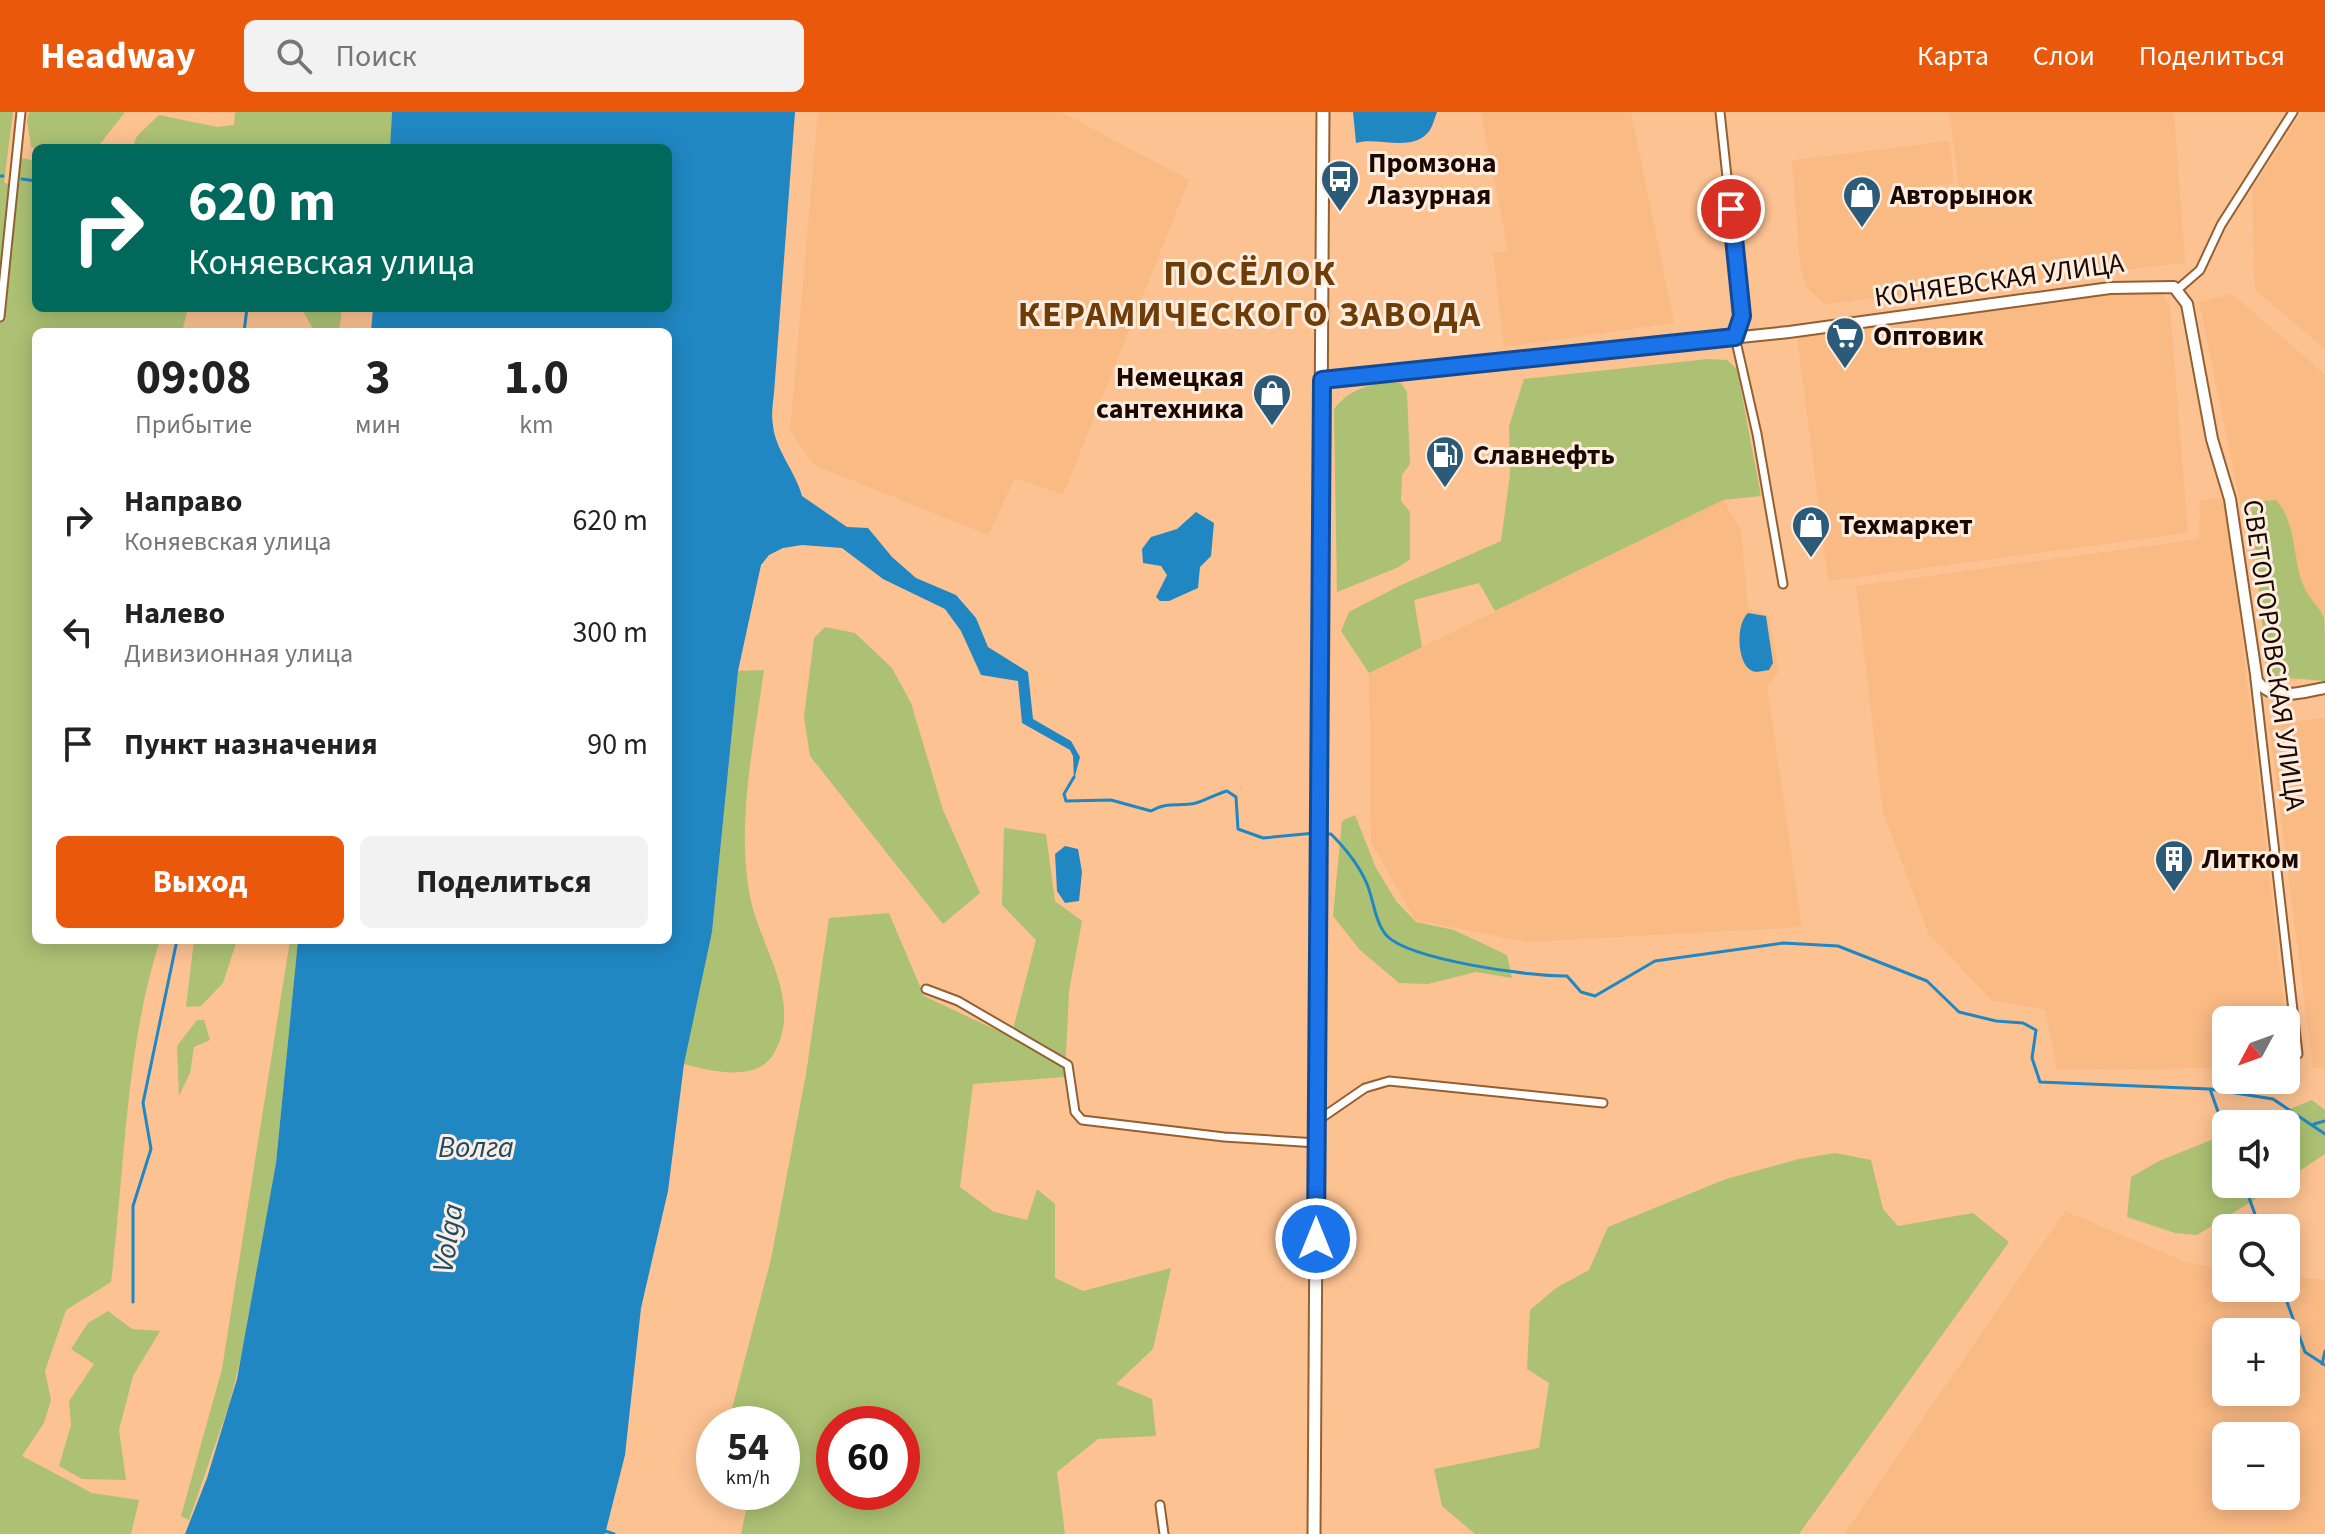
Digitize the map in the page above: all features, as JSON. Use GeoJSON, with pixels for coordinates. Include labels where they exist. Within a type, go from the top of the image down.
{"type":"FeatureCollection","features":[{"type":"Feature","properties":{"kind":"main road"},"geometry":{"type":"LineString","coordinates":[[1314,1534],[1323,112]]}},
{"type":"Feature","properties":{"kind":"street"},"geometry":{"type":"LineString","coordinates":[[0,317],[21,112]]}},
{"type":"Feature","properties":{"kind":"street"},"geometry":{"type":"LineString","coordinates":[[1720,112],[1742,316],[1735,337],[1757,434],[1783,584]]}},
{"type":"Feature","properties":{"kind":"street"},"geometry":{"type":"LineString","coordinates":[[2178,289],[2200,270],[2221,225],[2293,112]]}},
{"type":"Feature","properties":{"kind":"street","name":"КОНЯЕВСКАЯ УЛИЦА"},"geometry":{"type":"LineString","coordinates":[[1322,380],[1735,337],[2159,284],[2178,289]]}},
{"type":"Feature","properties":{"kind":"street","name":"СВЕТОГОРОВСКАЯ УЛИЦА"},"geometry":{"type":"LineString","coordinates":[[2178,289],[2187,304],[2212,439],[2230,499],[2254,670],[2292,1006]]}},
{"type":"Feature","properties":{"kind":"street"},"geometry":{"type":"LineString","coordinates":[[2254,670],[2262,686],[2273,693],[2325,688]]}},
{"type":"Feature","properties":{"kind":"street"},"geometry":{"type":"LineString","coordinates":[[926,989],[958,1001],[1068,1065],[1075,1112],[1082,1120],[1224,1137],[1317,1143]]}},
{"type":"Feature","properties":{"kind":"street"},"geometry":{"type":"LineString","coordinates":[[1317,1121],[1365,1088],[1389,1081],[1603,1103]]}},
{"type":"Feature","properties":{"kind":"street"},"geometry":{"type":"LineString","coordinates":[[1160,1505],[1164,1534]]}},
{"type":"Feature","properties":{"kind":"shaded area"},"geometry":{"type":"Polygon","coordinates":[[[818,112],[1061,112],[1189,180],[1063,495],[1015,478],[988,535],[814,465],[790,430],[818,112]]]}},
{"type":"Feature","properties":{"kind":"shaded area"},"geometry":{"type":"Polygon","coordinates":[[[1481,112],[1631,112],[1674,323],[1504,347],[1493,253],[1508,250],[1481,112]]]}},
{"type":"Feature","properties":{"kind":"shaded area"},"geometry":{"type":"Polygon","coordinates":[[[1949,112],[2174,112],[2185,263],[1824,304],[1807,288],[1800,265],[1792,160],[1949,141],[1954,183],[1922,187],[1922,192],[1959,187],[1949,112]]]}},
{"type":"Feature","properties":{"kind":"shaded area"},"geometry":{"type":"Polygon","coordinates":[[[2302,112],[2325,112],[2325,349],[2255,290],[2252,189],[2302,112]]]}},
{"type":"Feature","properties":{"kind":"shaded area"},"geometry":{"type":"Polygon","coordinates":[[[2157,286],[2170,307],[2188,533],[1828,581],[1797,336],[2157,286]]]}},
{"type":"Feature","properties":{"kind":"shaded area"},"geometry":{"type":"Polygon","coordinates":[[[2232,294],[2325,374],[2325,673],[2278,685],[2199,302],[2232,294]]]}},
{"type":"Feature","properties":{"kind":"shaded area"},"geometry":{"type":"Polygon","coordinates":[[[2226,497],[2284,1006],[2212,1006],[2212,1068],[2057,1070],[2045,1010],[1991,1000],[1928,933],[1883,812],[1856,586],[2199,539],[2200,500],[2226,497]]]}},
{"type":"Feature","properties":{"kind":"shaded area"},"geometry":{"type":"Polygon","coordinates":[[[1723,500],[1741,530],[1748,608],[1769,616],[1779,672],[1767,686],[1802,927],[1526,942],[1415,920],[1371,842],[1369,673],[1723,500]]]}},
{"type":"Feature","properties":{"kind":"shaded area"},"geometry":{"type":"Polygon","coordinates":[[[2325,718],[2325,1067],[2313,1068],[2269,724],[2325,718]]]}},
{"type":"Feature","properties":{"kind":"shaded area"},"geometry":{"type":"Polygon","coordinates":[[[2065,1211],[2188,1263],[2212,1266],[2212,1302],[2300,1302],[2300,1277],[2325,1280],[2325,1534],[1844,1534],[2065,1211]]]}},
{"type":"Feature","properties":{"kind":"green space"},"geometry":{"type":"Polygon","coordinates":[[[0,112],[13,112],[4,183],[18,185],[21,158],[32,160],[32,312],[187,312],[183,328],[32,328],[32,944],[159,944],[148,981],[133,1066],[111,1282],[66,1310],[45,1371],[51,1400],[44,1423],[22,1456],[92,1493],[139,1500],[131,1534],[0,1534],[0,112]]]}},
{"type":"Feature","properties":{"kind":"green space"},"geometry":{"type":"Polygon","coordinates":[[[29,112],[125,112],[100,144],[32,144],[32,147],[27,120],[29,112]]]}},
{"type":"Feature","properties":{"kind":"green space"},"geometry":{"type":"Polygon","coordinates":[[[235,112],[392,112],[390,144],[134,144],[137,136],[159,115],[217,127],[234,125],[235,112]]]}},
{"type":"Feature","properties":{"kind":"green space"},"geometry":{"type":"Polygon","coordinates":[[[303,312],[342,312],[340,328],[313,328],[303,312]]]}},
{"type":"Feature","properties":{"kind":"green space"},"geometry":{"type":"Polygon","coordinates":[[[1708,359],[1727,360],[1737,369],[1761,496],[1723,500],[1495,611],[1479,583],[1414,600],[1422,647],[1369,673],[1341,631],[1349,612],[1501,541],[1510,475],[1509,426],[1524,379],[1708,359]]]}},
{"type":"Feature","properties":{"kind":"green space"},"geometry":{"type":"Polygon","coordinates":[[[1401,383],[1407,392],[1410,464],[1402,475],[1401,501],[1410,512],[1410,559],[1399,567],[1337,592],[1334,409],[1364,387],[1401,383]]]}},
{"type":"Feature","properties":{"kind":"green space"},"geometry":{"type":"Polygon","coordinates":[[[2276,500],[2288,520],[2304,587],[2324,618],[2325,681],[2267,676],[2251,502],[2276,500]]]}},
{"type":"Feature","properties":{"kind":"green space"},"geometry":{"type":"Polygon","coordinates":[[[825,627],[855,633],[892,668],[911,703],[943,810],[980,893],[943,924],[810,756],[804,717],[814,638],[825,627]]]}},
{"type":"Feature","properties":{"kind":"green space"},"geometry":{"type":"Polygon","coordinates":[[[764,670],[751,756],[745,844],[751,901],[782,995],[782,1034],[767,1062],[745,1072],[720,1072],[684,1064],[712,932],[738,671],[764,670]]]}},
{"type":"Feature","properties":{"kind":"green space"},"geometry":{"type":"Polygon","coordinates":[[[1355,815],[1376,868],[1396,901],[1416,922],[1454,930],[1507,955],[1512,978],[1476,972],[1428,984],[1399,983],[1360,950],[1333,916],[1342,821],[1355,815]]]}},
{"type":"Feature","properties":{"kind":"green space"},"geometry":{"type":"Polygon","coordinates":[[[1004,828],[1046,834],[1055,901],[1082,921],[1069,991],[1065,1077],[973,1084],[960,1187],[994,1212],[1027,1220],[1037,1189],[1055,1204],[1055,1278],[1083,1291],[1171,1268],[1153,1349],[1116,1384],[1152,1399],[1156,1436],[1098,1439],[1057,1472],[1065,1534],[741,1534],[746,1510],[800,1510],[800,1406],[733,1406],[771,1259],[806,1074],[829,918],[889,913],[924,996],[1011,1037],[1036,940],[1002,905],[1004,828]]]}},
{"type":"Feature","properties":{"kind":"green space"},"geometry":{"type":"Polygon","coordinates":[[[194,944],[236,944],[223,983],[201,1006],[186,1007],[194,944]]]}},
{"type":"Feature","properties":{"kind":"green space"},"geometry":{"type":"Polygon","coordinates":[[[289,944],[298,944],[276,1163],[241,1357],[229,1405],[189,1520],[181,1516],[222,1369],[289,944]]]}},
{"type":"Feature","properties":{"kind":"green space"},"geometry":{"type":"Polygon","coordinates":[[[197,1020],[204,1020],[210,1040],[194,1047],[190,1073],[179,1096],[177,1046],[197,1020]]]}},
{"type":"Feature","properties":{"kind":"green space"},"geometry":{"type":"Polygon","coordinates":[[[2312,1100],[2325,1110],[2325,1154],[2300,1171],[2300,1110],[2287,1110],[2312,1100]]]}},
{"type":"Feature","properties":{"kind":"green space"},"geometry":{"type":"Polygon","coordinates":[[[2212,1140],[2212,1198],[2257,1198],[2231,1214],[2212,1214],[2212,1226],[2197,1235],[2175,1233],[2127,1217],[2131,1177],[2159,1161],[2212,1140]]]}},
{"type":"Feature","properties":{"kind":"green space"},"geometry":{"type":"Polygon","coordinates":[[[1835,1153],[1871,1160],[1883,1209],[1898,1226],[1973,1213],[2009,1242],[1799,1534],[1475,1534],[1442,1506],[1434,1469],[1539,1448],[1549,1383],[1527,1369],[1530,1310],[1556,1288],[1589,1270],[1608,1227],[1726,1179],[1799,1159],[1835,1153]]]}},
{"type":"Feature","properties":{"kind":"green space"},"geometry":{"type":"Polygon","coordinates":[[[108,1311],[132,1329],[160,1331],[133,1376],[119,1430],[126,1480],[82,1479],[59,1466],[71,1425],[69,1401],[94,1364],[71,1349],[88,1323],[108,1311]]]}},
{"type":"Feature","properties":{"kind":"water","name":"Волга"},"geometry":{"type":"Polygon","coordinates":[[[392,112],[795,112],[772,409],[778,443],[802,496],[847,527],[868,528],[892,557],[916,578],[956,595],[976,618],[988,647],[1028,672],[1033,719],[1071,741],[1080,757],[1074,780],[1070,750],[1022,723],[1018,681],[981,675],[961,631],[945,609],[883,579],[842,548],[802,545],[783,548],[769,555],[761,565],[738,671],[712,932],[684,1064],[668,1191],[641,1308],[625,1455],[605,1534],[185,1534],[207,1478],[237,1379],[276,1163],[298,944],[672,944],[672,328],[371,328],[373,312],[672,312],[672,144],[390,144],[392,112]]]}},
{"type":"Feature","properties":{"kind":"water"},"geometry":{"type":"Polygon","coordinates":[[[1353,112],[1437,112],[1430,130],[1414,141],[1356,143],[1353,112]]]}},
{"type":"Feature","properties":{"kind":"water"},"geometry":{"type":"Polygon","coordinates":[[[1196,512],[1214,523],[1211,556],[1200,567],[1198,588],[1169,601],[1160,601],[1156,597],[1167,575],[1161,566],[1143,563],[1142,549],[1151,537],[1177,529],[1196,512]]]}},
{"type":"Feature","properties":{"kind":"water"},"geometry":{"type":"Polygon","coordinates":[[[1748,613],[1766,616],[1773,663],[1769,670],[1751,671],[1742,658],[1741,625],[1748,613]]]}},
{"type":"Feature","properties":{"kind":"water"},"geometry":{"type":"Polygon","coordinates":[[[1065,846],[1078,849],[1082,872],[1079,901],[1065,903],[1057,891],[1055,854],[1065,846]]]}},
{"type":"Feature","properties":{"kind":"waterway"},"geometry":{"type":"LineString","coordinates":[[22,179],[32,180]]}},
{"type":"Feature","properties":{"kind":"waterway"},"geometry":{"type":"LineString","coordinates":[[244,328],[246,312]]}},
{"type":"Feature","properties":{"kind":"waterway"},"geometry":{"type":"LineString","coordinates":[[1074,777],[1064,794],[1066,801],[1111,800],[1151,811],[1168,805],[1196,803],[1227,791],[1236,797],[1238,829],[1263,838],[1315,833]]}},
{"type":"Feature","properties":{"kind":"waterway"},"geometry":{"type":"LineString","coordinates":[[1322,834],[1331,834],[1356,864],[1387,936],[1420,953],[1501,970],[1567,976],[1581,992],[1595,996],[1655,961],[1783,943],[1838,946],[1927,981],[1959,1012],[1996,1021],[2023,1023],[2036,1030],[2032,1058],[2040,1082],[2210,1089],[2273,1099],[2325,1134]]}},
{"type":"Feature","properties":{"kind":"waterway"},"geometry":{"type":"LineString","coordinates":[[133,1302],[133,1206],[151,1149],[143,1103],[176,944]]}},
{"type":"Feature","properties":{"kind":"waterway"},"geometry":{"type":"LineString","coordinates":[[2210,1089],[2217,1110]]}},
{"type":"Feature","properties":{"kind":"waterway"},"geometry":{"type":"LineString","coordinates":[[2314,1124],[2325,1121]]}},
{"type":"Feature","properties":{"kind":"waterway"},"geometry":{"type":"LineString","coordinates":[[2249,1198],[2255,1214]]}},
{"type":"Feature","properties":{"kind":"waterway"},"geometry":{"type":"LineString","coordinates":[[2287,1302],[2305,1352],[2325,1365]]}},
{"type":"Feature","properties":{"kind":"waterway"},"geometry":{"type":"LineString","coordinates":[[2322,1364],[2325,1351]]}},
{"type":"Feature","properties":{"kind":"waterway"},"geometry":{"type":"LineString","coordinates":[[602,1530],[614,1534]]}},
{"type":"Feature","properties":{"kind":"place","name":"Промзона Лазурная"},"geometry":{"type":"Point","coordinates":[1340,213]}},
{"type":"Feature","properties":{"kind":"place","name":"Авторынок"},"geometry":{"type":"Point","coordinates":[1862,229]}},
{"type":"Feature","properties":{"kind":"place","name":"Оптовик"},"geometry":{"type":"Point","coordinates":[1845,370]}},
{"type":"Feature","properties":{"kind":"place","name":"Немецкая сантехника"},"geometry":{"type":"Point","coordinates":[1272,427]}},
{"type":"Feature","properties":{"kind":"place","name":"Славнефть"},"geometry":{"type":"Point","coordinates":[1445,489]}},
{"type":"Feature","properties":{"kind":"place","name":"Техмаркет"},"geometry":{"type":"Point","coordinates":[1811,559]}},
{"type":"Feature","properties":{"kind":"place","name":"Литком"},"geometry":{"type":"Point","coordinates":[2174,893]}},
{"type":"Feature","properties":{"kind":"district","name":"ПОСЁЛОК КЕРАМИЧЕСКОГО ЗАВОДА"},"geometry":{"type":"Point","coordinates":[1250,294]}},
{"type":"Feature","properties":{"kind":"route"},"geometry":{"type":"LineString","coordinates":[[1316,1239],[1322,380],[1735,337],[1742,316],[1731,209]]}},
{"type":"Feature","properties":{"kind":"water label","name":"Volga"},"geometry":{"type":"Point","coordinates":[448,1238]}}]}
